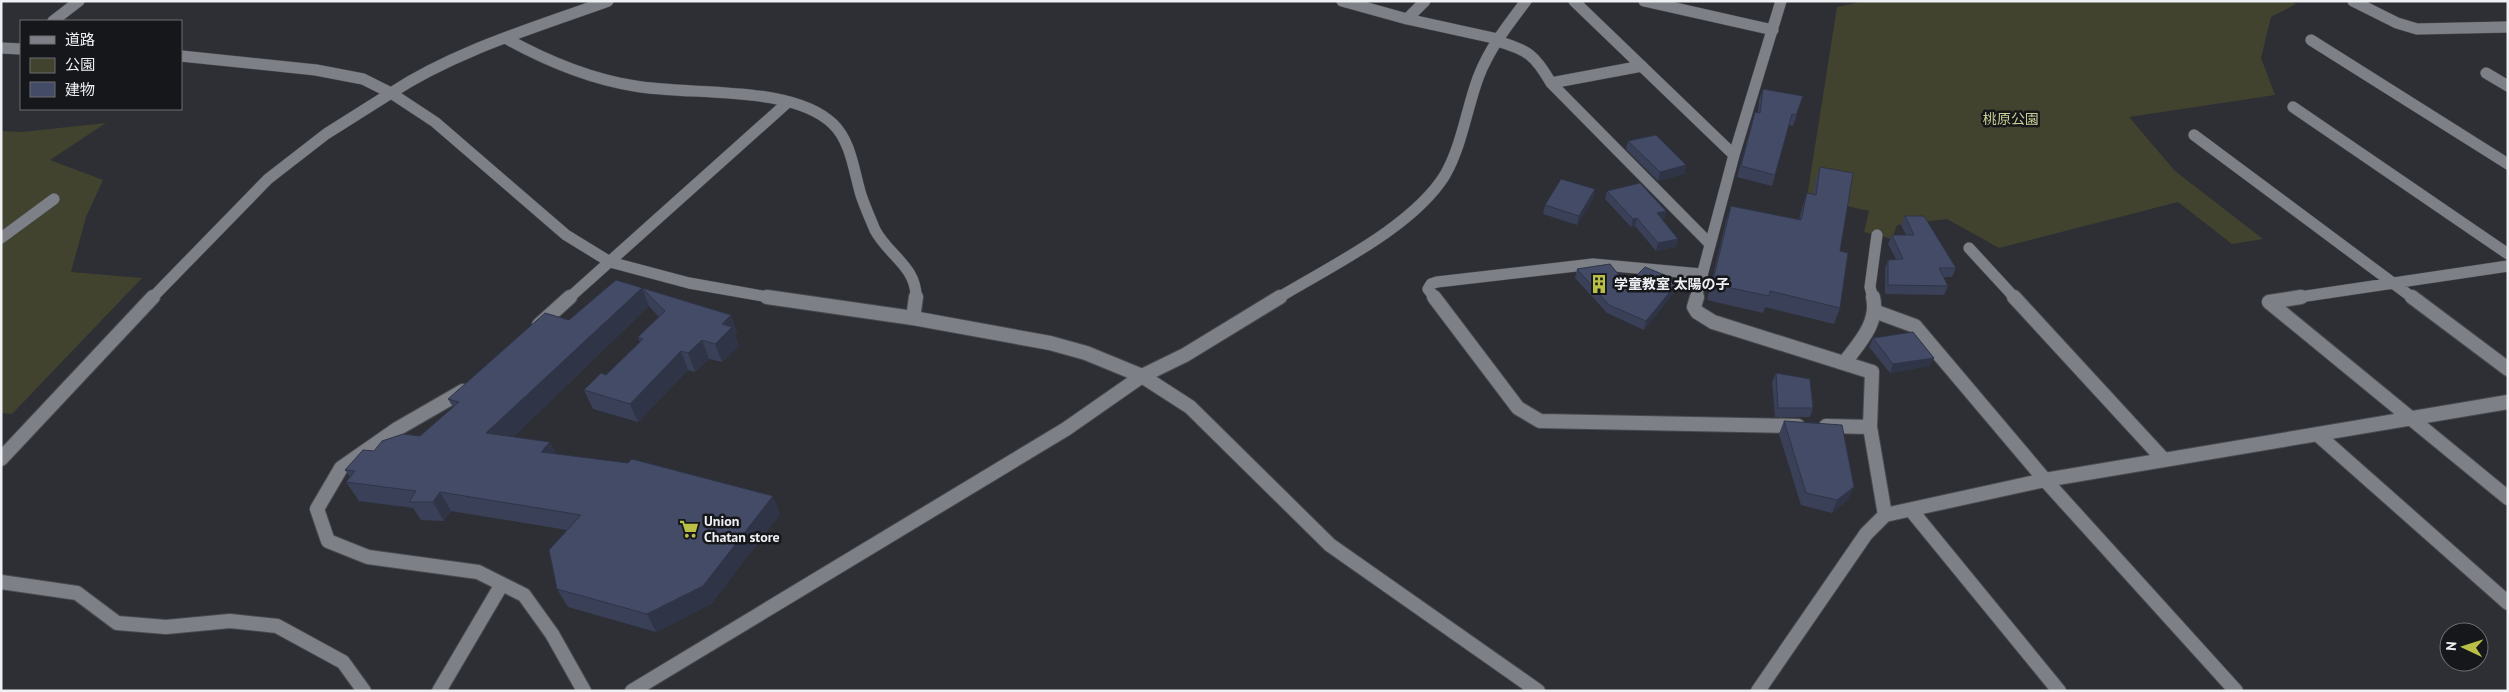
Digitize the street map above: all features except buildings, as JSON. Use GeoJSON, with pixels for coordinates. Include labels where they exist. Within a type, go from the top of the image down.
{"type":"FeatureCollection","features":[{"type":"Feature","properties":{"kind":"street"},"geometry":{"type":"LineString","coordinates":[[54,20],[79,1]]}},
{"type":"Feature","properties":{"kind":"street"},"geometry":{"type":"LineString","coordinates":[[1,459],[230,216],[268,179],[326,134],[416,77],[470,52],[608,1]]}},
{"type":"Feature","properties":{"kind":"street"},"geometry":{"type":"LineString","coordinates":[[1342,1],[1406,19],[1497,40],[1532,52],[1551,83],[1710,244]]}},
{"type":"Feature","properties":{"kind":"street"},"geometry":{"type":"LineString","coordinates":[[1406,19],[1425,1]]}},
{"type":"Feature","properties":{"kind":"street"},"geometry":{"type":"LineString","coordinates":[[632,691],[1066,429],[1142,376],[1186,355],[1380,236],[1428,196],[1455,157],[1484,65],[1497,40],[1526,1]]}},
{"type":"Feature","properties":{"kind":"street"},"geometry":{"type":"LineString","coordinates":[[1574,1],[1734,154]]}},
{"type":"Feature","properties":{"kind":"street"},"geometry":{"type":"LineString","coordinates":[[1644,1],[1666,4],[1773,30]]}},
{"type":"Feature","properties":{"kind":"street"},"geometry":{"type":"LineString","coordinates":[[1781,1],[1734,154],[1701,274],[1694,307],[1703,317],[1713,322],[1872,372],[1870,427],[1885,516]]}},
{"type":"Feature","properties":{"kind":"street"},"geometry":{"type":"LineString","coordinates":[[2353,1],[2397,23],[2417,29],[2508,27]]}},
{"type":"Feature","properties":{"kind":"street"},"geometry":{"type":"LineString","coordinates":[[507,38],[527,50],[562,64],[595,76],[634,86],[671,92],[748,96],[788,102],[825,116],[843,139],[859,190],[877,234],[913,276],[916,286],[913,318]]}},
{"type":"Feature","properties":{"kind":"street"},"geometry":{"type":"LineString","coordinates":[[2311,40],[2508,164]]}},
{"type":"Feature","properties":{"kind":"street"},"geometry":{"type":"LineString","coordinates":[[1,48],[20,48]]}},
{"type":"Feature","properties":{"kind":"street"},"geometry":{"type":"LineString","coordinates":[[182,56],[339,73],[363,79],[391,93],[435,122],[566,235],[610,262],[689,283],[771,298],[913,318],[1050,343],[1086,353],[1142,376],[1190,407],[1236,450],[1286,504],[1330,545],[1538,691]]}},
{"type":"Feature","properties":{"kind":"street"},"geometry":{"type":"LineString","coordinates":[[1551,83],[1642,66]]}},
{"type":"Feature","properties":{"kind":"street"},"geometry":{"type":"LineString","coordinates":[[2486,73],[2508,86]]}},
{"type":"Feature","properties":{"kind":"street"},"geometry":{"type":"LineString","coordinates":[[526,337],[788,102]]}},
{"type":"Feature","properties":{"kind":"street"},"geometry":{"type":"LineString","coordinates":[[2293,107],[2508,254]]}},
{"type":"Feature","properties":{"kind":"street"},"geometry":{"type":"LineString","coordinates":[[2194,135],[2508,369]]}},
{"type":"Feature","properties":{"kind":"street"},"geometry":{"type":"LineString","coordinates":[[1,238],[54,199]]}},
{"type":"Feature","properties":{"kind":"street"},"geometry":{"type":"LineString","coordinates":[[1845,362],[1871,326],[1874,311],[1870,287],[1877,235]]}},
{"type":"Feature","properties":{"kind":"street"},"geometry":{"type":"LineString","coordinates":[[1969,248],[2164,460]]}},
{"type":"Feature","properties":{"kind":"street"},"geometry":{"type":"LineString","coordinates":[[1701,274],[1664,268],[1594,264],[1437,282],[1431,284],[1428,289],[1518,408],[1530,417],[1540,421],[1870,427]]}},
{"type":"Feature","properties":{"kind":"street"},"geometry":{"type":"LineString","coordinates":[[2508,266],[2269,302],[2508,498]]}},
{"type":"Feature","properties":{"kind":"street"},"geometry":{"type":"LineString","coordinates":[[1874,311],[1915,326],[2046,480],[2236,691]]}},
{"type":"Feature","properties":{"kind":"street"},"geometry":{"type":"LineString","coordinates":[[474,382],[397,429],[342,468],[317,509],[328,541],[368,557],[478,572],[524,595],[552,634],[584,691]]}},
{"type":"Feature","properties":{"kind":"street"},"geometry":{"type":"LineString","coordinates":[[1758,691],[1866,534],[1885,516],[2046,480],[2508,402]]}},
{"type":"Feature","properties":{"kind":"street"},"geometry":{"type":"LineString","coordinates":[[2317,434],[2508,603]]}},
{"type":"Feature","properties":{"kind":"street"},"geometry":{"type":"LineString","coordinates":[[1911,510],[2060,691]]}},
{"type":"Feature","properties":{"kind":"street"},"geometry":{"type":"LineString","coordinates":[[1,582],[77,593],[117,623],[166,627],[230,621],[277,626],[343,662],[364,691]]}},
{"type":"Feature","properties":{"kind":"street"},"geometry":{"type":"LineString","coordinates":[[439,691],[502,584]]}},
{"type":"Feature","properties":{"kind":"green space","name":"桃原公園"},"geometry":{"type":"Polygon","coordinates":[[[1864,1],[2291,1],[2296,4],[2271,17],[2261,58],[2275,95],[2129,117],[2175,171],[2263,239],[2232,244],[2178,202],[1999,248],[1947,219],[1897,225],[1892,239],[1864,232],[1869,211],[1807,197],[1837,7],[1864,1]]]}},
{"type":"Feature","properties":{"kind":"green space"},"geometry":{"type":"Polygon","coordinates":[[[106,123],[50,160],[103,180],[86,217],[71,272],[142,278],[12,414],[1,413],[1,131],[22,132],[106,123]]]}},
{"type":"Feature","properties":{"kind":"place","name":"学童教室 太陽の子"},"geometry":{"type":"Point","coordinates":[1599,284]}},
{"type":"Feature","properties":{"kind":"place","name":"Union Chatan store"},"geometry":{"type":"Point","coordinates":[689,529]}}]}
